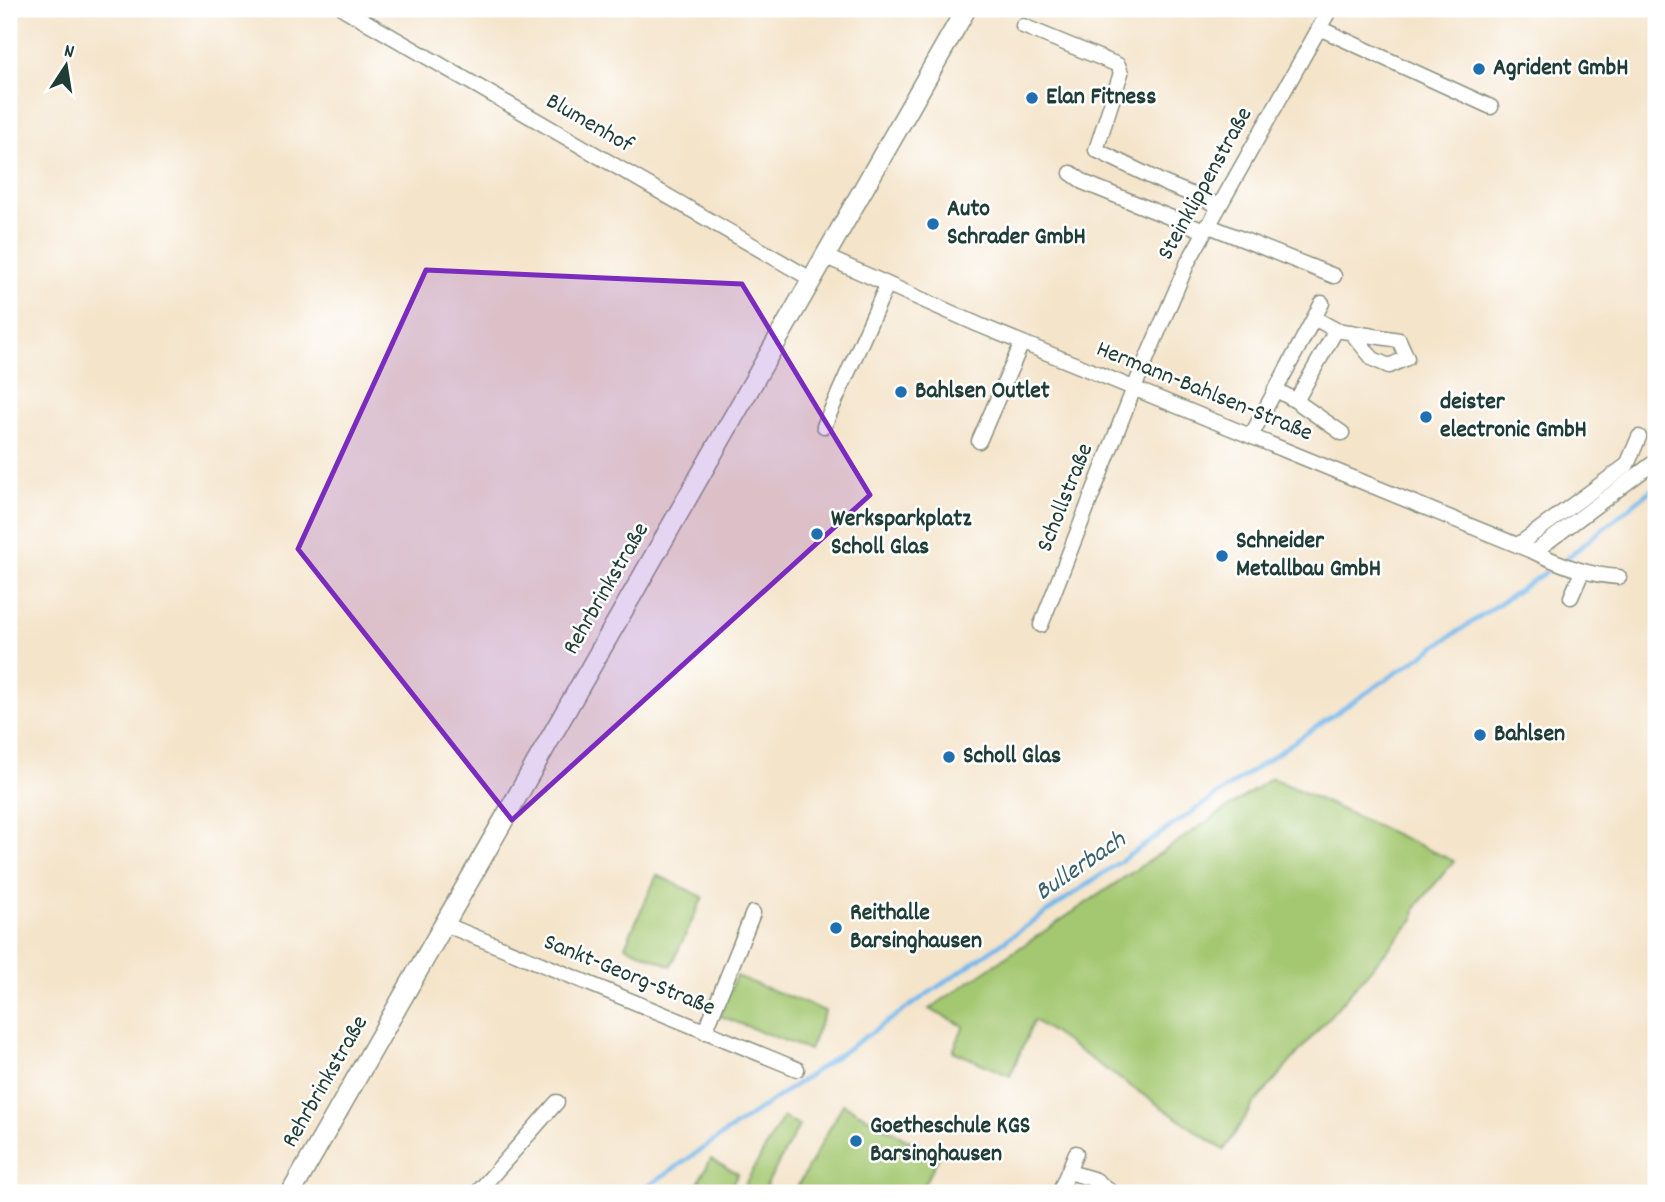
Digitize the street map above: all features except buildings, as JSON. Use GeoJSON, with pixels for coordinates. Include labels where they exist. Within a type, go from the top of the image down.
{"type":"FeatureCollection","features":[{"type":"Feature","properties":{"kind":"main road","name":"Rehrbrinkstraße"},"geometry":{"type":"LineString","coordinates":[[291,1193],[966,9]]}},
{"type":"Feature","properties":{"kind":"street","name":"Blumenhof"},"geometry":{"type":"LineString","coordinates":[[344,9],[811,279]]}},
{"type":"Feature","properties":{"kind":"street","name":"Steinklippenstraße"},"geometry":{"type":"LineString","coordinates":[[1134,388],[1188,262],[1330,9]]}},
{"type":"Feature","properties":{"kind":"street"},"geometry":{"type":"LineString","coordinates":[[1023,26],[1118,65],[1121,73],[1096,150],[1166,184],[1218,205]]}},
{"type":"Feature","properties":{"kind":"street"},"geometry":{"type":"LineString","coordinates":[[1319,28],[1491,107]]}},
{"type":"Feature","properties":{"kind":"street"},"geometry":{"type":"LineString","coordinates":[[1071,173],[1085,183],[1334,276]]}},
{"type":"Feature","properties":{"kind":"street","name":"Hermann-Bahlsen-Straße"},"geometry":{"type":"LineString","coordinates":[[824,256],[1022,343],[1567,567],[1593,575],[1619,577]]}},
{"type":"Feature","properties":{"kind":"street"},"geometry":{"type":"LineString","coordinates":[[824,426],[887,285]]}},
{"type":"Feature","properties":{"kind":"street"},"geometry":{"type":"LineString","coordinates":[[1251,436],[1322,303]]}},
{"type":"Feature","properties":{"kind":"street"},"geometry":{"type":"LineString","coordinates":[[1314,318],[1336,330],[1351,332]]}},
{"type":"Feature","properties":{"kind":"street"},"geometry":{"type":"LineString","coordinates":[[1296,401],[1336,330]]}},
{"type":"Feature","properties":{"kind":"street"},"geometry":{"type":"LineString","coordinates":[[979,441],[1022,343]]}},
{"type":"Feature","properties":{"kind":"street","name":"Schollstraße"},"geometry":{"type":"LineString","coordinates":[[1041,625],[1134,388]]}},
{"type":"Feature","properties":{"kind":"street"},"geometry":{"type":"LineString","coordinates":[[1275,389],[1342,433]]}},
{"type":"Feature","properties":{"kind":"street"},"geometry":{"type":"LineString","coordinates":[[1518,545],[1627,465],[1640,437]]}},
{"type":"Feature","properties":{"kind":"street"},"geometry":{"type":"LineString","coordinates":[[1534,552],[1656,461]]}},
{"type":"Feature","properties":{"kind":"street"},"geometry":{"type":"LineString","coordinates":[[1572,597],[1582,572]]}},
{"type":"Feature","properties":{"kind":"street"},"geometry":{"type":"LineString","coordinates":[[705,1032],[753,913]]}},
{"type":"Feature","properties":{"kind":"street","name":"Sankt-Georg-Straße"},"geometry":{"type":"LineString","coordinates":[[444,924],[797,1069]]}},
{"type":"Feature","properties":{"kind":"street"},"geometry":{"type":"LineString","coordinates":[[477,1193],[557,1102]]}},
{"type":"Feature","properties":{"kind":"street"},"geometry":{"type":"LineString","coordinates":[[1059,1193],[1076,1153]]}},
{"type":"Feature","properties":{"kind":"street"},"geometry":{"type":"LineString","coordinates":[[1069,1172],[1096,1180],[1112,1193]]}},
{"type":"Feature","properties":{"kind":"highlighted area"},"geometry":{"type":"Polygon","coordinates":[[[426,270],[742,284],[870,495],[512,820],[298,549],[426,270]]]}},
{"type":"Feature","properties":{"kind":"green space"},"geometry":{"type":"Polygon","coordinates":[[[1272,778],[1454,861],[1415,908],[1414,919],[1253,1105],[1224,1150],[1034,1020],[1010,1076],[953,1051],[964,1026],[929,1009],[1272,778]]]}},
{"type":"Feature","properties":{"kind":"green space"},"geometry":{"type":"Polygon","coordinates":[[[657,875],[703,897],[671,966],[625,946],[657,875]]]}},
{"type":"Feature","properties":{"kind":"green space"},"geometry":{"type":"Polygon","coordinates":[[[736,976],[825,1011],[809,1050],[720,1016],[736,976]]]}},
{"type":"Feature","properties":{"kind":"green space"},"geometry":{"type":"Polygon","coordinates":[[[843,1104],[939,1157],[919,1193],[794,1193],[843,1104]]]}},
{"type":"Feature","properties":{"kind":"green space"},"geometry":{"type":"Polygon","coordinates":[[[783,1117],[799,1126],[762,1193],[740,1193],[783,1117]]]}},
{"type":"Feature","properties":{"kind":"green space"},"geometry":{"type":"Polygon","coordinates":[[[711,1159],[738,1174],[727,1193],[692,1193],[711,1159]]]}},
{"type":"Feature","properties":{"kind":"waterway","name":"Bullerbach"},"geometry":{"type":"LineString","coordinates":[[1568,557],[1656,486]]}},
{"type":"Feature","properties":{"kind":"waterway","name":"Bullerbach"},"geometry":{"type":"LineString","coordinates":[[638,1193],[1546,572]]}},
{"type":"Feature","properties":{"kind":"place","name":"Agrident GmbH"},"geometry":{"type":"Point","coordinates":[1479,69]}},
{"type":"Feature","properties":{"kind":"place","name":"Elan Fitness"},"geometry":{"type":"Point","coordinates":[1032,98]}},
{"type":"Feature","properties":{"kind":"place","name":"Auto Schrader GmbH"},"geometry":{"type":"Point","coordinates":[933,224]}},
{"type":"Feature","properties":{"kind":"place","name":"Bahlsen Outlet"},"geometry":{"type":"Point","coordinates":[901,392]}},
{"type":"Feature","properties":{"kind":"place","name":"deister electronic GmbH"},"geometry":{"type":"Point","coordinates":[1426,417]}},
{"type":"Feature","properties":{"kind":"place","name":"Werksparkplatz Scholl Glas"},"geometry":{"type":"Point","coordinates":[817,534]}},
{"type":"Feature","properties":{"kind":"place","name":"Schneider Metallbau GmbH"},"geometry":{"type":"Point","coordinates":[1222,556]}},
{"type":"Feature","properties":{"kind":"place","name":"Bahlsen"},"geometry":{"type":"Point","coordinates":[1480,735]}},
{"type":"Feature","properties":{"kind":"place","name":"Scholl Glas"},"geometry":{"type":"Point","coordinates":[949,757]}},
{"type":"Feature","properties":{"kind":"place","name":"Reithalle Barsinghausen"},"geometry":{"type":"Point","coordinates":[836,928]}},
{"type":"Feature","properties":{"kind":"place","name":"Goetheschule KGS Barsinghausen"},"geometry":{"type":"Point","coordinates":[856,1141]}}]}
